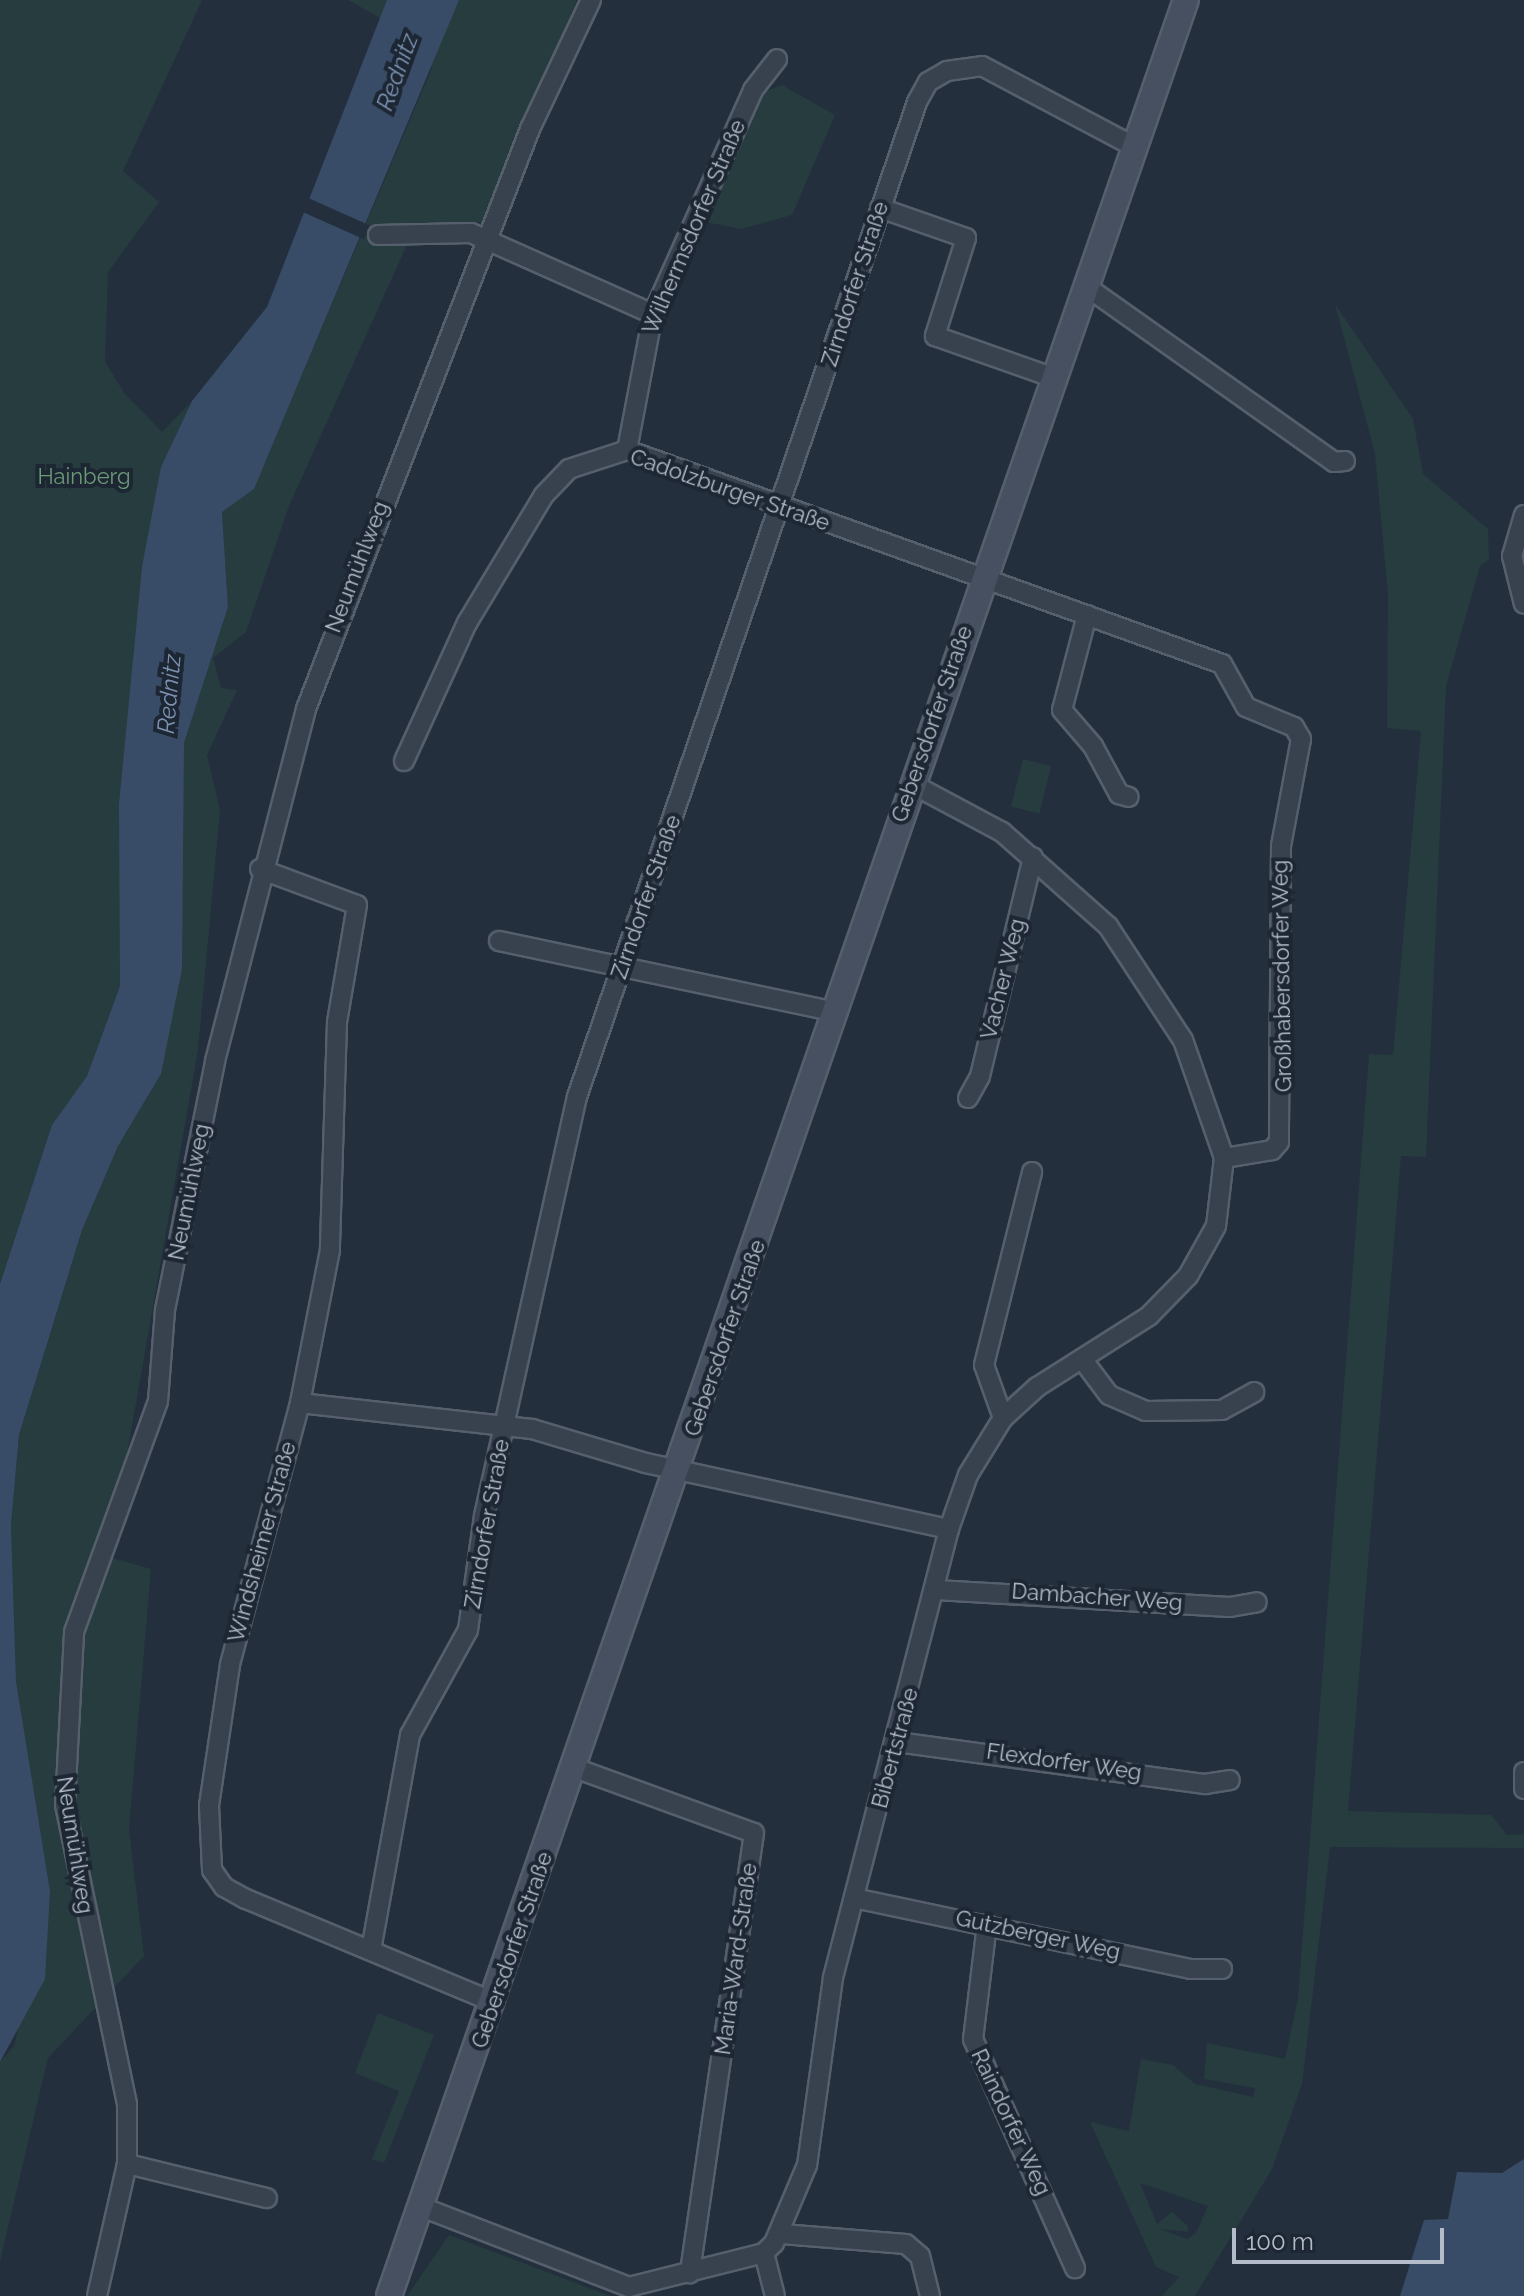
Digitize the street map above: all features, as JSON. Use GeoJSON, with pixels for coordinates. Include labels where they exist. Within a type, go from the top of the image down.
{"type":"FeatureCollection","features":[{"type":"Feature","properties":{"kind":"main road","name":"Gebersdorfer Straße"},"geometry":{"type":"LineString","coordinates":[[389,2296],[680,1470],[912,784],[1186,0]]}},
{"type":"Feature","properties":{"kind":"street","name":"Neumühlweg"},"geometry":{"type":"LineString","coordinates":[[97,2296],[127,2164],[123,2057],[83,1911],[65,1805],[66,1695],[74,1632],[158,1401],[165,1310],[260,869],[340,607],[484,243],[591,0]]}},
{"type":"Feature","properties":{"kind":"street","name":"Wilhermsdorfer Straße"},"geometry":{"type":"LineString","coordinates":[[627,450],[653,314],[753,90],[777,59]]}},
{"type":"Feature","properties":{"kind":"street","name":"Zirndorfer Straße"},"geometry":{"type":"LineString","coordinates":[[371,1950],[410,1735],[468,1630],[554,1182],[620,967],[880,208],[928,82],[966,65],[982,66],[1135,147]]}},
{"type":"Feature","properties":{"kind":"street"},"geometry":{"type":"LineString","coordinates":[[880,208],[966,238],[935,336],[1054,378]]}},
{"type":"Feature","properties":{"kind":"street"},"geometry":{"type":"LineString","coordinates":[[378,235],[405,239],[451,229],[653,314]]}},
{"type":"Feature","properties":{"kind":"street"},"geometry":{"type":"LineString","coordinates":[[1087,287],[1334,462],[1345,461]]}},
{"type":"Feature","properties":{"kind":"street","name":"Cadolzburger Straße"},"geometry":{"type":"LineString","coordinates":[[404,761],[467,623],[544,495],[569,469],[627,450],[778,508],[983,579]]}},
{"type":"Feature","properties":{"kind":"street"},"geometry":{"type":"LineString","coordinates":[[1524,515],[1512,556],[1524,604]]}},
{"type":"Feature","properties":{"kind":"street","name":"Großhabersdorfer Weg"},"geometry":{"type":"LineString","coordinates":[[983,579],[1222,664],[1246,707],[1294,727],[1301,739],[1281,846],[1279,1142],[1272,1150],[1224,1158]]}},
{"type":"Feature","properties":{"kind":"street"},"geometry":{"type":"LineString","coordinates":[[1087,615],[1062,710],[1119,794],[1129,797]]}},
{"type":"Feature","properties":{"kind":"street"},"geometry":{"type":"LineString","coordinates":[[912,784],[967,811],[1033,857],[1108,926],[1148,981],[1186,1047],[1224,1158],[1216,1226],[1197,1264],[1149,1316],[1082,1359],[1003,1418],[984,1365],[1022,1192],[1032,1172]]}},
{"type":"Feature","properties":{"kind":"street","name":"Vacher Weg"},"geometry":{"type":"LineString","coordinates":[[968,1098],[980,1076],[1033,857]]}},
{"type":"Feature","properties":{"kind":"street","name":"Windsheimer Straße"},"geometry":{"type":"LineString","coordinates":[[260,869],[357,905],[337,1022],[330,1250],[300,1403],[230,1665],[215,1746],[209,1855],[224,1887],[494,2002]]}},
{"type":"Feature","properties":{"kind":"street"},"geometry":{"type":"LineString","coordinates":[[499,941],[836,1012]]}},
{"type":"Feature","properties":{"kind":"street"},"geometry":{"type":"LineString","coordinates":[[1082,1359],[1109,1395],[1146,1411],[1222,1410],[1254,1392]]}},
{"type":"Feature","properties":{"kind":"street"},"geometry":{"type":"LineString","coordinates":[[300,1403],[505,1425],[680,1470],[949,1529]]}},
{"type":"Feature","properties":{"kind":"street","name":"Bibertstraße"},"geometry":{"type":"LineString","coordinates":[[764,2253],[782,2234],[815,2130],[833,1978],[897,1742],[949,1529],[968,1475],[1003,1418]]}},
{"type":"Feature","properties":{"kind":"street","name":"Dambacher Weg"},"geometry":{"type":"LineString","coordinates":[[936,1590],[1230,1607],[1257,1602]]}},
{"type":"Feature","properties":{"kind":"street","name":"Flexdorfer Weg"},"geometry":{"type":"LineString","coordinates":[[897,1742],[1205,1784],[1230,1780]]}},
{"type":"Feature","properties":{"kind":"street","name":"Maria-Ward-Straße"},"geometry":{"type":"LineString","coordinates":[[575,1768],[754,1833],[690,2273]]}},
{"type":"Feature","properties":{"kind":"street"},"geometry":{"type":"LineString","coordinates":[[1524,1772],[1524,1789]]}},
{"type":"Feature","properties":{"kind":"street","name":"Gutzberger Weg"},"geometry":{"type":"LineString","coordinates":[[854,1898],[1191,1969],[1222,1969]]}},
{"type":"Feature","properties":{"kind":"street","name":"Raindorfer Weg"},"geometry":{"type":"LineString","coordinates":[[987,1924],[973,2039],[1075,2268]]}},
{"type":"Feature","properties":{"kind":"street"},"geometry":{"type":"LineString","coordinates":[[127,2164],[267,2198]]}},
{"type":"Feature","properties":{"kind":"street"},"geometry":{"type":"LineString","coordinates":[[422,2207],[630,2292],[764,2253],[775,2296]]}},
{"type":"Feature","properties":{"kind":"street"},"geometry":{"type":"LineString","coordinates":[[782,2234],[906,2244],[920,2256],[930,2296]]}},
{"type":"Feature","properties":{"kind":"green space","name":"Hainberg"},"geometry":{"type":"Polygon","coordinates":[[[0,0],[202,0],[123,171],[159,202],[108,272],[105,362],[125,394],[162,432],[192,401],[171,446],[120,986],[87,1076],[52,1126],[0,1284],[0,0]]]}},
{"type":"Feature","properties":{"kind":"green space"},"geometry":{"type":"Polygon","coordinates":[[[348,0],[577,0],[483,222],[414,229],[289,506],[246,632],[213,658],[221,688],[237,690],[207,755],[220,810],[198,1050],[109,1557],[151,1569],[129,1829],[144,1956],[48,2058],[0,2261],[0,2062],[14,2046],[50,1891],[16,1681],[11,1525],[19,1435],[82,1230],[118,1146],[161,1074],[184,743],[228,607],[222,512],[254,488],[432,68],[391,24],[348,0]]]}},
{"type":"Feature","properties":{"kind":"green space"},"geometry":{"type":"Polygon","coordinates":[[[782,85],[835,115],[792,215],[741,229],[706,222],[764,92],[782,85]]]}},
{"type":"Feature","properties":{"kind":"green space"},"geometry":{"type":"Polygon","coordinates":[[[1335,304],[1413,419],[1423,474],[1488,529],[1489,559],[1480,566],[1446,686],[1426,1157],[1401,1156],[1348,1811],[1491,1815],[1507,1835],[1524,1834],[1524,1848],[1330,1847],[1302,2084],[1272,2169],[1195,2296],[1162,2296],[1179,2277],[1156,2267],[1090,2122],[1129,2131],[1141,2059],[1173,2065],[1195,2084],[1253,2097],[1255,2088],[1204,2079],[1207,2043],[1285,2059],[1298,1999],[1369,1054],[1393,1055],[1421,731],[1387,728],[1388,594],[1375,454],[1335,304]],[[1140,2183],[1157,2224],[1172,2212],[1188,2226],[1188,2232],[1160,2229],[1187,2239],[1196,2233],[1208,2206],[1140,2183]]]}},
{"type":"Feature","properties":{"kind":"green space"},"geometry":{"type":"Polygon","coordinates":[[[1023,759],[1051,766],[1039,814],[1011,807],[1023,759]]]}},
{"type":"Feature","properties":{"kind":"green space"},"geometry":{"type":"Polygon","coordinates":[[[378,2013],[434,2035],[384,2163],[372,2159],[399,2091],[355,2073],[378,2013]]]}},
{"type":"Feature","properties":{"kind":"green space"},"geometry":{"type":"Polygon","coordinates":[[[449,2235],[610,2296],[407,2296],[449,2235]]]}},
{"type":"Feature","properties":{"kind":"water","name":"Rednitz"},"geometry":{"type":"Polygon","coordinates":[[[387,0],[459,0],[254,489],[222,512],[228,607],[184,743],[182,969],[161,1074],[118,1146],[82,1230],[19,1435],[11,1525],[16,1681],[50,1891],[45,1979],[0,2062],[0,1284],[52,1125],[87,1076],[120,986],[119,804],[142,567],[161,467],[192,401],[267,307],[387,0]]]}},
{"type":"Feature","properties":{"kind":"water"},"geometry":{"type":"Polygon","coordinates":[[[1524,2159],[1524,2296],[1400,2296],[1424,2220],[1448,2219],[1457,2172],[1502,2173],[1524,2159]]]}},
{"type":"Feature","properties":{"kind":"pier"},"geometry":{"type":"Polygon","coordinates":[[[306,197],[370,225],[364,239],[300,211],[306,197]]]}}]}
